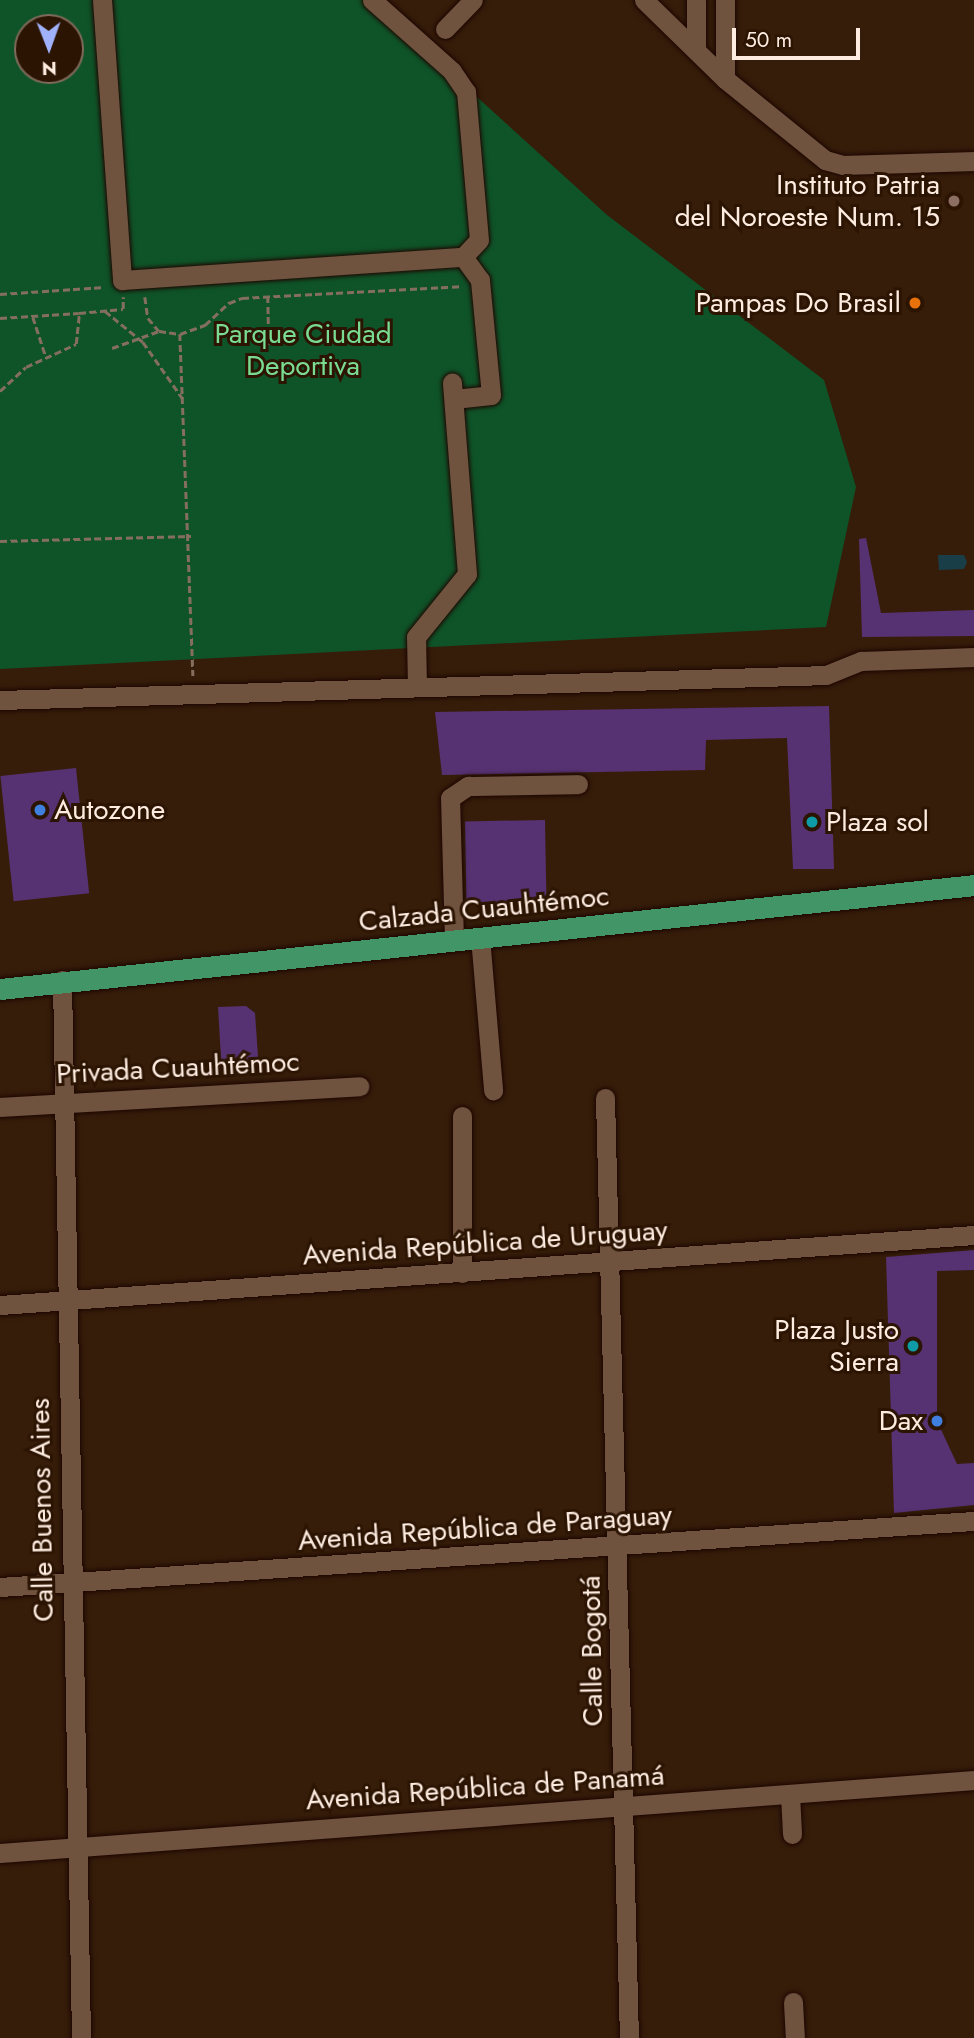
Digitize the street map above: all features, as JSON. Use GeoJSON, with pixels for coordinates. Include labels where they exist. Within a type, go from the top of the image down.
{"type":"FeatureCollection","features":[{"type":"Feature","properties":{"kind":"main road","name":"Calzada Cuauhtémoc"},"geometry":{"type":"LineString","coordinates":[[0,989],[61,980],[974,885]]}},
{"type":"Feature","properties":{"kind":"street"},"geometry":{"type":"LineString","coordinates":[[102,0],[122,281],[463,257],[479,240],[466,92],[452,72],[372,0]]}},
{"type":"Feature","properties":{"kind":"street"},"geometry":{"type":"LineString","coordinates":[[445,29],[473,0]]}},
{"type":"Feature","properties":{"kind":"street"},"geometry":{"type":"LineString","coordinates":[[644,0],[725,79],[825,160],[843,165],[974,161]]}},
{"type":"Feature","properties":{"kind":"street"},"geometry":{"type":"LineString","coordinates":[[696,0],[696,50]]}},
{"type":"Feature","properties":{"kind":"street"},"geometry":{"type":"LineString","coordinates":[[725,79],[726,0]]}},
{"type":"Feature","properties":{"kind":"street"},"geometry":{"type":"LineString","coordinates":[[417,687],[416,637],[467,574],[453,391],[491,395],[480,280],[463,257]]}},
{"type":"Feature","properties":{"kind":"street"},"geometry":{"type":"LineString","coordinates":[[0,699],[826,675],[861,661],[974,657]]}},
{"type":"Feature","properties":{"kind":"street"},"geometry":{"type":"LineString","coordinates":[[454,940],[450,798],[468,786],[578,784]]}},
{"type":"Feature","properties":{"kind":"street"},"geometry":{"type":"LineString","coordinates":[[480,937],[493,1090]]}},
{"type":"Feature","properties":{"kind":"street","name":"Calle Buenos Aires"},"geometry":{"type":"LineString","coordinates":[[61,980],[81,2038]]}},
{"type":"Feature","properties":{"kind":"street","name":"Privada Cuauhtémoc"},"geometry":{"type":"LineString","coordinates":[[0,1107],[359,1086]]}},
{"type":"Feature","properties":{"kind":"street","name":"Calle Bogotá"},"geometry":{"type":"LineString","coordinates":[[605,1098],[629,2038]]}},
{"type":"Feature","properties":{"kind":"street"},"geometry":{"type":"LineString","coordinates":[[461,1273],[462,1116]]}},
{"type":"Feature","properties":{"kind":"street","name":"Avenida República de Uruguay"},"geometry":{"type":"LineString","coordinates":[[0,1305],[974,1235]]}},
{"type":"Feature","properties":{"kind":"street","name":"Avenida República de Paraguay"},"geometry":{"type":"LineString","coordinates":[[0,1587],[618,1548],[974,1521]]}},
{"type":"Feature","properties":{"kind":"street","name":"Avenida República de Panamá"},"geometry":{"type":"LineString","coordinates":[[0,1853],[974,1780]]}},
{"type":"Feature","properties":{"kind":"street"},"geometry":{"type":"LineString","coordinates":[[790,1794],[792,1834]]}},
{"type":"Feature","properties":{"kind":"street"},"geometry":{"type":"LineString","coordinates":[[793,2002],[795,2038]]}},
{"type":"Feature","properties":{"kind":"path"},"geometry":{"type":"LineString","coordinates":[[154,278],[144,300],[148,318],[159,331]]}},
{"type":"Feature","properties":{"kind":"path"},"geometry":{"type":"LineString","coordinates":[[0,294],[88,291],[122,281],[123,309],[0,318]]}},
{"type":"Feature","properties":{"kind":"path"},"geometry":{"type":"LineString","coordinates":[[112,348],[159,331],[180,334],[205,325],[229,303],[268,296],[461,286]]}},
{"type":"Feature","properties":{"kind":"path"},"geometry":{"type":"LineString","coordinates":[[268,296],[269,347]]}},
{"type":"Feature","properties":{"kind":"path"},"geometry":{"type":"LineString","coordinates":[[105,311],[137,338],[168,373],[184,402]]}},
{"type":"Feature","properties":{"kind":"path"},"geometry":{"type":"LineString","coordinates":[[0,391],[26,366],[76,344],[79,313]]}},
{"type":"Feature","properties":{"kind":"path"},"geometry":{"type":"LineString","coordinates":[[33,317],[47,357]]}},
{"type":"Feature","properties":{"kind":"path"},"geometry":{"type":"LineString","coordinates":[[180,334],[191,536],[193,693]]}},
{"type":"Feature","properties":{"kind":"path"},"geometry":{"type":"LineString","coordinates":[[0,541],[191,536]]}},
{"type":"Feature","properties":{"kind":"green space","name":"Parque Ciudad Deportiva"},"geometry":{"type":"Polygon","coordinates":[[[0,0],[370,0],[607,215],[824,380],[856,487],[826,627],[0,669],[0,0]]]}},
{"type":"Feature","properties":{"kind":"water"},"geometry":{"type":"Polygon","coordinates":[[[938,555],[964,555],[967,562],[964,569],[939,570],[938,555]]]}},
{"type":"Feature","properties":{"kind":"building"},"geometry":{"type":"Polygon","coordinates":[[[866,538],[881,613],[974,610],[974,636],[862,637],[859,539],[866,538]]]}},
{"type":"Feature","properties":{"kind":"building","name":"Plaza sol"},"geometry":{"type":"Polygon","coordinates":[[[829,706],[834,869],[793,869],[787,738],[706,740],[705,770],[442,775],[435,712],[829,706]]]}},
{"type":"Feature","properties":{"kind":"building","name":"Autozone"},"geometry":{"type":"Polygon","coordinates":[[[76,768],[89,893],[14,901],[0,776],[76,768]]]}},
{"type":"Feature","properties":{"kind":"building"},"geometry":{"type":"Polygon","coordinates":[[[545,820],[546,903],[466,904],[465,821],[545,820]]]}},
{"type":"Feature","properties":{"kind":"building"},"geometry":{"type":"Polygon","coordinates":[[[246,1006],[255,1013],[259,1071],[222,1074],[218,1007],[246,1006]]]}},
{"type":"Feature","properties":{"kind":"building","name":"Plaza Justo Sierra"},"geometry":{"type":"Polygon","coordinates":[[[974,1250],[974,1270],[937,1271],[937,1421],[957,1464],[974,1463],[974,1505],[894,1513],[886,1257],[974,1250]]]}},
{"type":"Feature","properties":{"kind":"place","name":"Instituto Patria del Noroeste Num. 15"},"geometry":{"type":"Point","coordinates":[954,201]}},
{"type":"Feature","properties":{"kind":"place","name":"Pampas Do Brasil"},"geometry":{"type":"Point","coordinates":[915,303]}},
{"type":"Feature","properties":{"kind":"place","name":"Autozone"},"geometry":{"type":"Point","coordinates":[40,810]}},
{"type":"Feature","properties":{"kind":"place","name":"Plaza sol"},"geometry":{"type":"Point","coordinates":[812,822]}},
{"type":"Feature","properties":{"kind":"place","name":"Plaza Justo Sierra"},"geometry":{"type":"Point","coordinates":[913,1346]}},
{"type":"Feature","properties":{"kind":"place","name":"Dax"},"geometry":{"type":"Point","coordinates":[937,1421]}}]}
